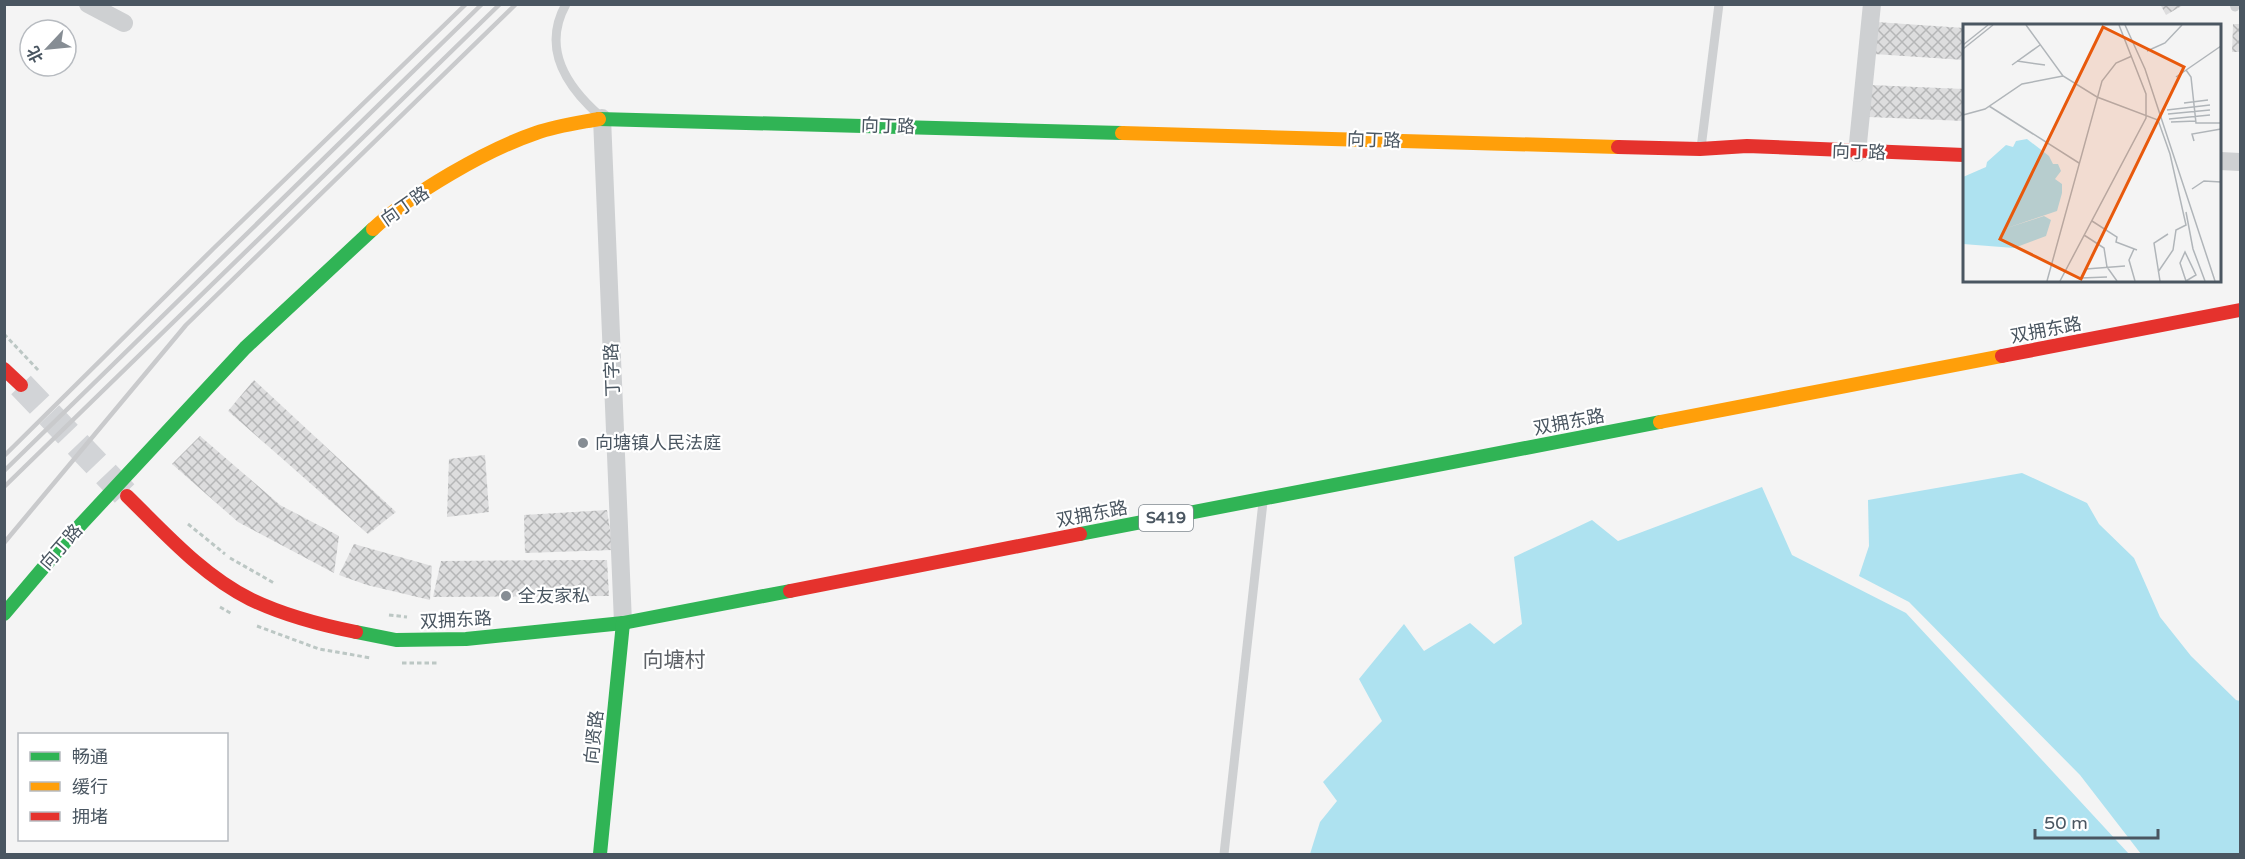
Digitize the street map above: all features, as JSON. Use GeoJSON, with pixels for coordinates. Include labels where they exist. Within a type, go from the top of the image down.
{"type":"FeatureCollection","features":[{"type":"Feature","properties":{"kind":"street"},"geometry":{"type":"LineString","coordinates":[[88,4],[124,23]]}},
{"type":"Feature","properties":{"kind":"street"},"geometry":{"type":"LineString","coordinates":[[1857,153],[1872,4]]}},
{"type":"Feature","properties":{"kind":"street","name":"向丁路"},"geometry":{"type":"LineString","coordinates":[[4,614],[71,535],[244,348],[390,213],[471,163],[536,133],[602,117],[1700,149],[1747,146],[1857,153],[1963,155]]}},
{"type":"Feature","properties":{"kind":"street","name":"丁字路"},"geometry":{"type":"LineString","coordinates":[[602,117],[623,623]]}},
{"type":"Feature","properties":{"kind":"street"},"geometry":{"type":"LineString","coordinates":[[2221,161],[2241,162]]}},
{"type":"Feature","properties":{"kind":"street","name":"双拥东路"},"geometry":{"type":"LineString","coordinates":[[128,496],[190,558],[250,599],[318,624],[396,640],[466,639],[623,623],[2241,310]]}},
{"type":"Feature","properties":{"kind":"street"},"geometry":{"type":"LineString","coordinates":[[4,369],[21,385]]}},
{"type":"Feature","properties":{"kind":"street","name":"向贤路"},"geometry":{"type":"LineString","coordinates":[[600,855],[623,623]]}},
{"type":"Feature","properties":{"kind":"lane"},"geometry":{"type":"LineString","coordinates":[[566,4],[556,37],[557,54],[563,72],[578,97],[602,117]]}},
{"type":"Feature","properties":{"kind":"lane"},"geometry":{"type":"LineString","coordinates":[[1700,149],[1719,4]]}},
{"type":"Feature","properties":{"kind":"lane"},"geometry":{"type":"LineString","coordinates":[[1224,855],[1264,499]]}},
{"type":"Feature","properties":{"kind":"path"},"geometry":{"type":"LineString","coordinates":[[4,334],[40,372]]}},
{"type":"Feature","properties":{"kind":"path"},"geometry":{"type":"LineString","coordinates":[[181,518],[226,555],[275,584]]}},
{"type":"Feature","properties":{"kind":"path"},"geometry":{"type":"LineString","coordinates":[[388,615],[409,617]]}},
{"type":"Feature","properties":{"kind":"water"},"geometry":{"type":"Polygon","coordinates":[[[2022,473],[2087,503],[2099,524],[2134,558],[2160,617],[2191,656],[2236,700],[2240,701],[2240,854],[2141,854],[2080,775],[1909,602],[1859,576],[1869,546],[1868,500],[2022,473]]]}},
{"type":"Feature","properties":{"kind":"water"},"geometry":{"type":"Polygon","coordinates":[[[1762,487],[1792,555],[1906,613],[2129,854],[1310,854],[1320,822],[1337,801],[1323,782],[1382,721],[1359,679],[1404,624],[1424,651],[1470,623],[1494,644],[1522,624],[1514,557],[1592,520],[1618,541],[1762,487]]]}},
{"type":"Feature","properties":{"kind":"building"},"geometry":{"type":"Polygon","coordinates":[[[2160,4],[2185,4],[2166,15],[2160,4]]]}},
{"type":"Feature","properties":{"kind":"building"},"geometry":{"type":"Polygon","coordinates":[[[1876,22],[1963,28],[1963,60],[1874,54],[1876,22]]]}},
{"type":"Feature","properties":{"kind":"building"},"geometry":{"type":"Polygon","coordinates":[[[2233,24],[2240,24],[2240,52],[2232,52],[2233,24]]]}},
{"type":"Feature","properties":{"kind":"building"},"geometry":{"type":"Polygon","coordinates":[[[1870,85],[1963,89],[1963,121],[1869,117],[1870,85]]]}},
{"type":"Feature","properties":{"kind":"building"},"geometry":{"type":"Polygon","coordinates":[[[254,380],[396,512],[368,534],[228,411],[254,380]]]}},
{"type":"Feature","properties":{"kind":"building"},"geometry":{"type":"Polygon","coordinates":[[[200,436],[280,505],[339,536],[334,573],[238,522],[172,464],[200,436]]]}},
{"type":"Feature","properties":{"kind":"building"},"geometry":{"type":"Polygon","coordinates":[[[485,455],[489,512],[447,517],[449,459],[485,455]]]}},
{"type":"Feature","properties":{"kind":"building"},"geometry":{"type":"Polygon","coordinates":[[[607,510],[613,550],[525,553],[524,515],[607,510]]]}},
{"type":"Feature","properties":{"kind":"building"},"geometry":{"type":"Polygon","coordinates":[[[354,544],[432,566],[430,600],[367,585],[339,575],[354,544]]]}},
{"type":"Feature","properties":{"kind":"building"},"geometry":{"type":"Polygon","coordinates":[[[607,560],[609,596],[433,597],[441,561],[607,560]]]}},
{"type":"Feature","properties":{"kind":"tunnel"},"geometry":{"type":"LineString","coordinates":[[21,385],[127,496]]}},
{"type":"Feature","properties":{"kind":"railway"},"geometry":{"type":"LineString","coordinates":[[4,456],[214,248],[466,4]]}},
{"type":"Feature","properties":{"kind":"railway"},"geometry":{"type":"LineString","coordinates":[[4,471],[482,4]]}},
{"type":"Feature","properties":{"kind":"railway"},"geometry":{"type":"LineString","coordinates":[[4,487],[500,4]]}},
{"type":"Feature","properties":{"kind":"railway"},"geometry":{"type":"LineString","coordinates":[[4,543],[186,325],[516,4]]}},
{"type":"Feature","properties":{"kind":"traffic: fast"},"geometry":{"type":"LineString","coordinates":[[599,119],[1122,133]]}},
{"type":"Feature","properties":{"kind":"traffic: fast"},"geometry":{"type":"LineString","coordinates":[[4,614],[71,535],[245,348],[373,229]]}},
{"type":"Feature","properties":{"kind":"traffic: fast"},"geometry":{"type":"LineString","coordinates":[[1080,534],[1660,422]]}},
{"type":"Feature","properties":{"kind":"traffic: fast"},"geometry":{"type":"LineString","coordinates":[[356,632],[396,640],[466,639],[623,623],[790,591]]}},
{"type":"Feature","properties":{"kind":"traffic: fast"},"geometry":{"type":"LineString","coordinates":[[600,854],[623,623]]}},
{"type":"Feature","properties":{"kind":"traffic: slow"},"geometry":{"type":"LineString","coordinates":[[373,229],[429,187],[495,150],[544,131],[599,119]]}},
{"type":"Feature","properties":{"kind":"traffic: slow"},"geometry":{"type":"LineString","coordinates":[[1122,133],[1618,147]]}},
{"type":"Feature","properties":{"kind":"traffic: slow"},"geometry":{"type":"LineString","coordinates":[[1660,422],[2002,356]]}},
{"type":"Feature","properties":{"kind":"traffic: jam"},"geometry":{"type":"LineString","coordinates":[[1618,147],[1700,149],[1747,146],[1963,155]]}},
{"type":"Feature","properties":{"kind":"traffic: jam"},"geometry":{"type":"LineString","coordinates":[[2002,356],[2240,310]]}},
{"type":"Feature","properties":{"kind":"traffic: jam"},"geometry":{"type":"LineString","coordinates":[[4,369],[21,385]]}},
{"type":"Feature","properties":{"kind":"traffic: jam"},"geometry":{"type":"LineString","coordinates":[[127,496],[200,566],[232,589],[289,615],[356,632]]}},
{"type":"Feature","properties":{"kind":"traffic: jam"},"geometry":{"type":"LineString","coordinates":[[790,591],[1080,534]]}},
{"type":"Feature","properties":{"kind":"place","name":"向塘镇人民法庭"},"geometry":{"type":"Point","coordinates":[583,443]}},
{"type":"Feature","properties":{"kind":"place","name":"全友家私"},"geometry":{"type":"Point","coordinates":[506,596]}},
{"type":"Feature","properties":{"kind":"district","name":"向塘村"},"geometry":{"type":"Point","coordinates":[674,660]}}]}
